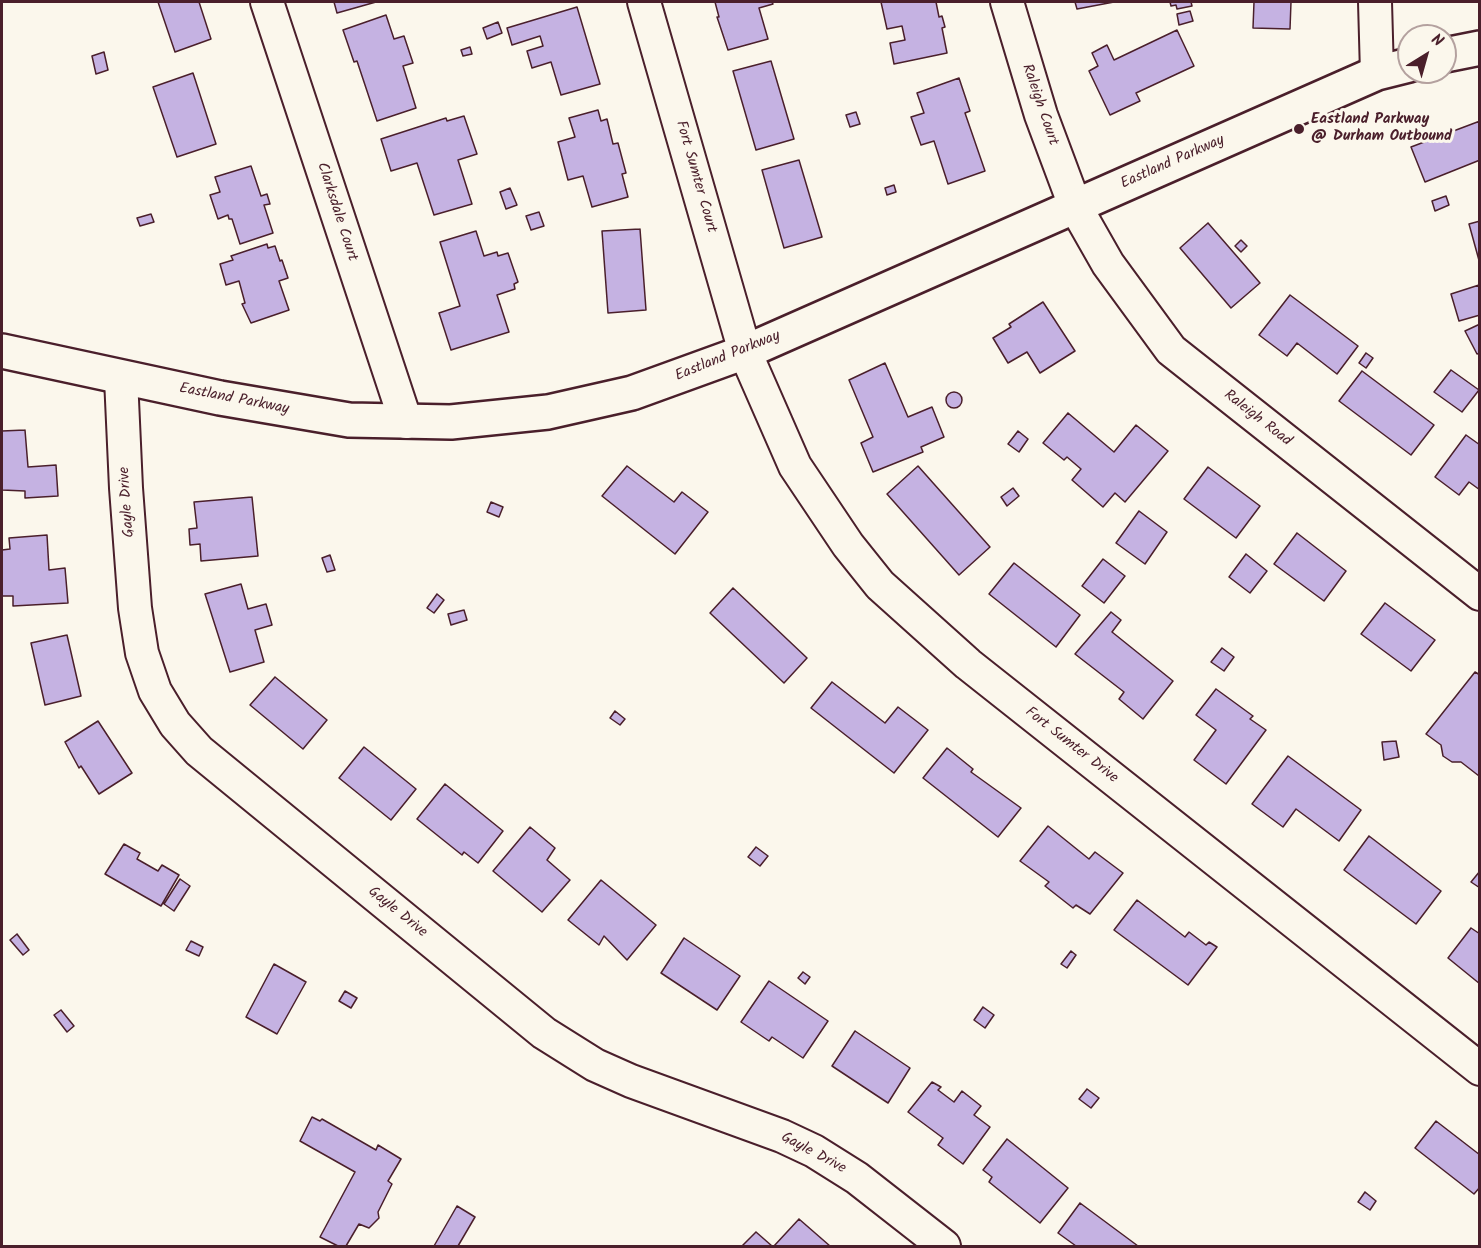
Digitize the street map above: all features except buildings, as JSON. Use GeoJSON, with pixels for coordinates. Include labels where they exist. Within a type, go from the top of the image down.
{"type":"FeatureCollection","features":[{"type":"Feature","properties":{"kind":"street","name":"Clarksdale Court"},"geometry":{"type":"LineString","coordinates":[[267,2],[406,422]]}},
{"type":"Feature","properties":{"kind":"street","name":"Fort Sumter Court"},"geometry":{"type":"LineString","coordinates":[[644,2],[746,352]]}},
{"type":"Feature","properties":{"kind":"street","name":"Raleigh Court"},"geometry":{"type":"LineString","coordinates":[[1007,2],[1041,115],[1076,206]]}},
{"type":"Feature","properties":{"kind":"street"},"geometry":{"type":"LineString","coordinates":[[1375,2],[1377,73]]}},
{"type":"Feature","properties":{"kind":"street"},"geometry":{"type":"LineString","coordinates":[[1457,53],[1479,48]]}},
{"type":"Feature","properties":{"kind":"street","name":"Eastland Parkway"},"geometry":{"type":"LineString","coordinates":[[2,351],[121,378],[349,420],[451,422],[548,412],[632,393],[746,352],[1377,73],[1397,68]]}},
{"type":"Feature","properties":{"kind":"street","name":"Raleigh Road"},"geometry":{"type":"LineString","coordinates":[[1076,206],[1108,264],[1171,350],[1479,594]]}},
{"type":"Feature","properties":{"kind":"street","name":"Fort Sumter Drive"},"geometry":{"type":"LineString","coordinates":[[746,352],[795,466],[848,545],[880,585],[968,664],[1479,1069]]}},
{"type":"Feature","properties":{"kind":"street","name":"Gayle Drive"},"geometry":{"type":"LineString","coordinates":[[121,378],[135,608],[142,653],[155,691],[176,724],[200,751],[544,1033],[595,1065],[631,1081],[782,1136],[814,1151],[857,1178],[924,1241]]}},
{"type":"Feature","properties":{"kind":"place","name":"Eastland Parkway @ Durham Outbound"},"geometry":{"type":"Point","coordinates":[1299,129]}}]}
